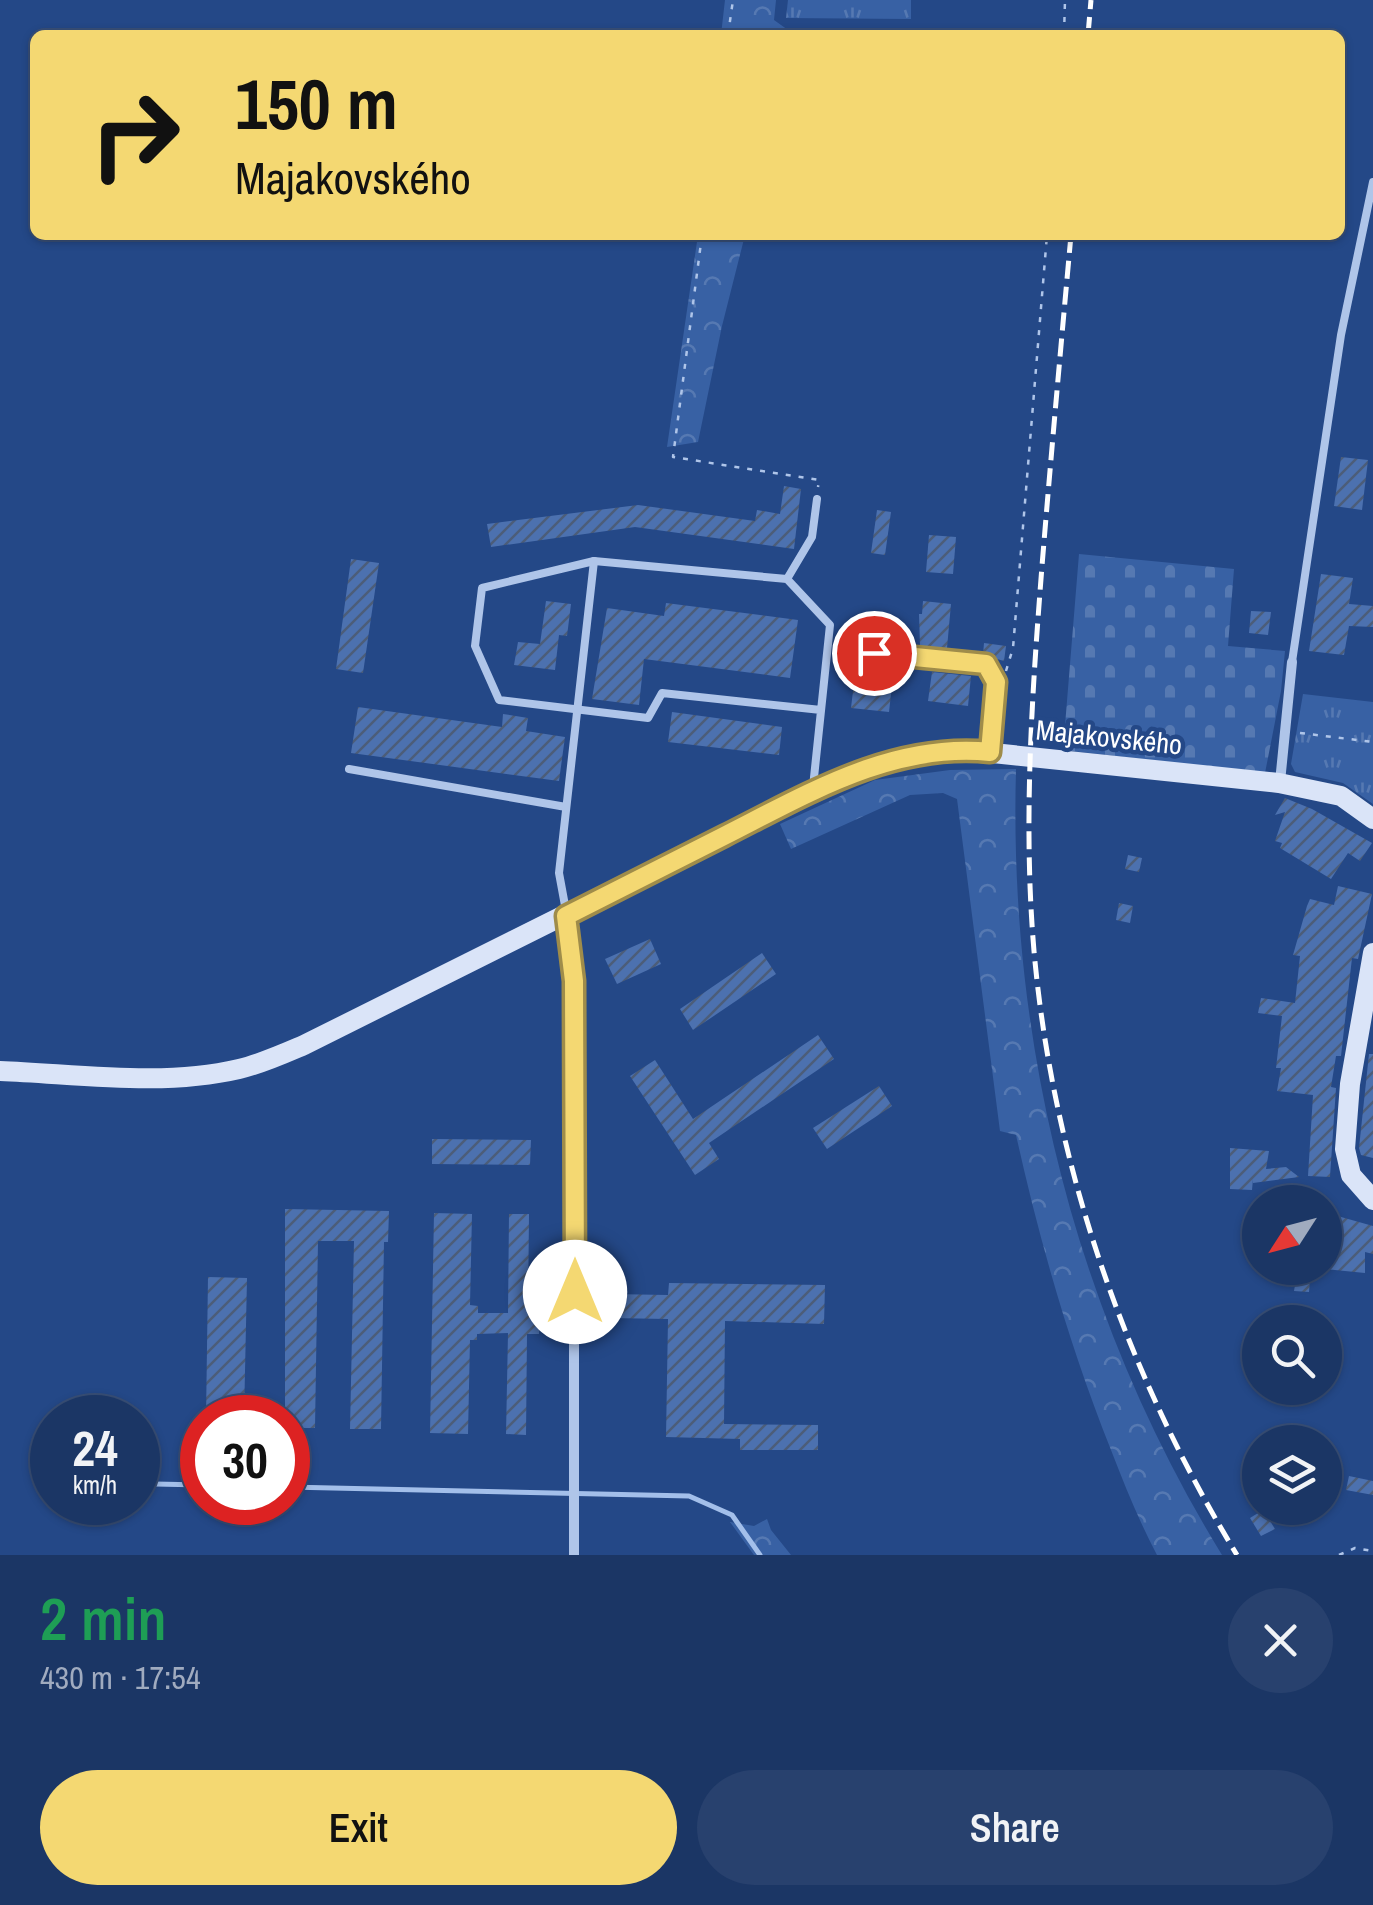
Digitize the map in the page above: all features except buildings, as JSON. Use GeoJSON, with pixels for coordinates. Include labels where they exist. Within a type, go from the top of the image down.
{"type":"FeatureCollection","features":[{"type":"Feature","properties":{"kind":"street"},"geometry":{"type":"LineString","coordinates":[[874,653],[980,661],[990,669],[996,682],[990,752]]}},
{"type":"Feature","properties":{"kind":"street"},"geometry":{"type":"LineString","coordinates":[[1280,783],[1292,662]]}},
{"type":"Feature","properties":{"kind":"street","name":"Majakovského"},"geometry":{"type":"LineString","coordinates":[[0,1071],[173,1076],[240,1069],[304,1045],[812,792],[864,770],[910,757],[990,752],[1280,783],[1341,796],[1373,820]]}},
{"type":"Feature","properties":{"kind":"street"},"geometry":{"type":"LineString","coordinates":[[566,916],[574,981],[574,1555]]}},
{"type":"Feature","properties":{"kind":"street"},"geometry":{"type":"LineString","coordinates":[[1373,953],[1350,1084],[1345,1149],[1351,1175],[1373,1200]]}},
{"type":"Feature","properties":{"kind":"lane"},"geometry":{"type":"LineString","coordinates":[[1292,662],[1341,335],[1373,182]]}},
{"type":"Feature","properties":{"kind":"lane"},"geometry":{"type":"LineString","coordinates":[[787,579],[812,538],[816,499]]}},
{"type":"Feature","properties":{"kind":"lane"},"geometry":{"type":"LineString","coordinates":[[566,916],[559,873],[594,561]]}},
{"type":"Feature","properties":{"kind":"lane"},"geometry":{"type":"LineString","coordinates":[[812,792],[821,710],[830,625],[787,579],[594,561],[482,588],[476,646],[499,700],[648,718],[662,693],[821,710]]}},
{"type":"Feature","properties":{"kind":"lane"},"geometry":{"type":"LineString","coordinates":[[349,770],[566,808]]}},
{"type":"Feature","properties":{"kind":"path"},"geometry":{"type":"LineString","coordinates":[[729,30],[733,0]]}},
{"type":"Feature","properties":{"kind":"path"},"geometry":{"type":"LineString","coordinates":[[1064,30],[1065,0]]}},
{"type":"Feature","properties":{"kind":"path"},"geometry":{"type":"LineString","coordinates":[[701,240],[673,457],[819,480],[816,499]]}},
{"type":"Feature","properties":{"kind":"path"},"geometry":{"type":"LineString","coordinates":[[996,682],[1005,675],[1012,648],[1047,240]]}},
{"type":"Feature","properties":{"kind":"path"},"geometry":{"type":"LineString","coordinates":[[1285,731],[1373,742]]}},
{"type":"Feature","properties":{"kind":"path"},"geometry":{"type":"LineString","coordinates":[[1339,1555],[1355,1548],[1373,1551]]}},
{"type":"Feature","properties":{"kind":"green space"},"geometry":{"type":"Polygon","coordinates":[[[725,0],[776,0],[774,20],[788,30],[722,30],[725,0]]]}},
{"type":"Feature","properties":{"kind":"green space"},"geometry":{"type":"Polygon","coordinates":[[[788,0],[911,0],[911,19],[786,18],[788,0]]]}},
{"type":"Feature","properties":{"kind":"green space"},"geometry":{"type":"Polygon","coordinates":[[[697,240],[744,240],[698,442],[667,447],[697,240]]]}},
{"type":"Feature","properties":{"kind":"green space"},"geometry":{"type":"Polygon","coordinates":[[[1079,554],[1234,569],[1228,646],[1285,651],[1265,773],[1063,750],[1079,554]]]}},
{"type":"Feature","properties":{"kind":"green space"},"geometry":{"type":"Polygon","coordinates":[[[1303,694],[1373,702],[1373,804],[1343,783],[1295,772],[1291,764],[1303,694]]]}},
{"type":"Feature","properties":{"kind":"green space"},"geometry":{"type":"Polygon","coordinates":[[[1016,769],[1024,975],[1039,1077],[1062,1177],[1091,1275],[1128,1371],[1171,1465],[1222,1555],[1157,1555],[1082,1373],[1046,1255],[1016,1135],[1000,1131],[957,799],[943,793],[910,795],[791,849],[780,824],[875,780],[950,770],[1016,769]]]}},
{"type":"Feature","properties":{"kind":"green space"},"geometry":{"type":"Polygon","coordinates":[[[767,1519],[791,1555],[754,1555],[730,1522],[754,1526],[767,1519]]]}},
{"type":"Feature","properties":{"kind":"waterway"},"geometry":{"type":"LineString","coordinates":[[160,1484],[180,1485]]}},
{"type":"Feature","properties":{"kind":"waterway"},"geometry":{"type":"LineString","coordinates":[[310,1487],[689,1496],[732,1515],[760,1555]]}},
{"type":"Feature","properties":{"kind":"railway"},"geometry":{"type":"LineString","coordinates":[[1088,30],[1091,0]]}},
{"type":"Feature","properties":{"kind":"railway"},"geometry":{"type":"LineString","coordinates":[[1071,240],[1042,566],[1030,758],[1031,903],[1044,1031],[1058,1110],[1101,1265],[1161,1414],[1237,1555]]}},
{"type":"Feature","properties":{"kind":"route"},"geometry":{"type":"LineString","coordinates":[[575,1292],[574,981],[566,916],[837,780],[936,752],[990,752],[996,682],[986,664],[874,653]]}}]}
